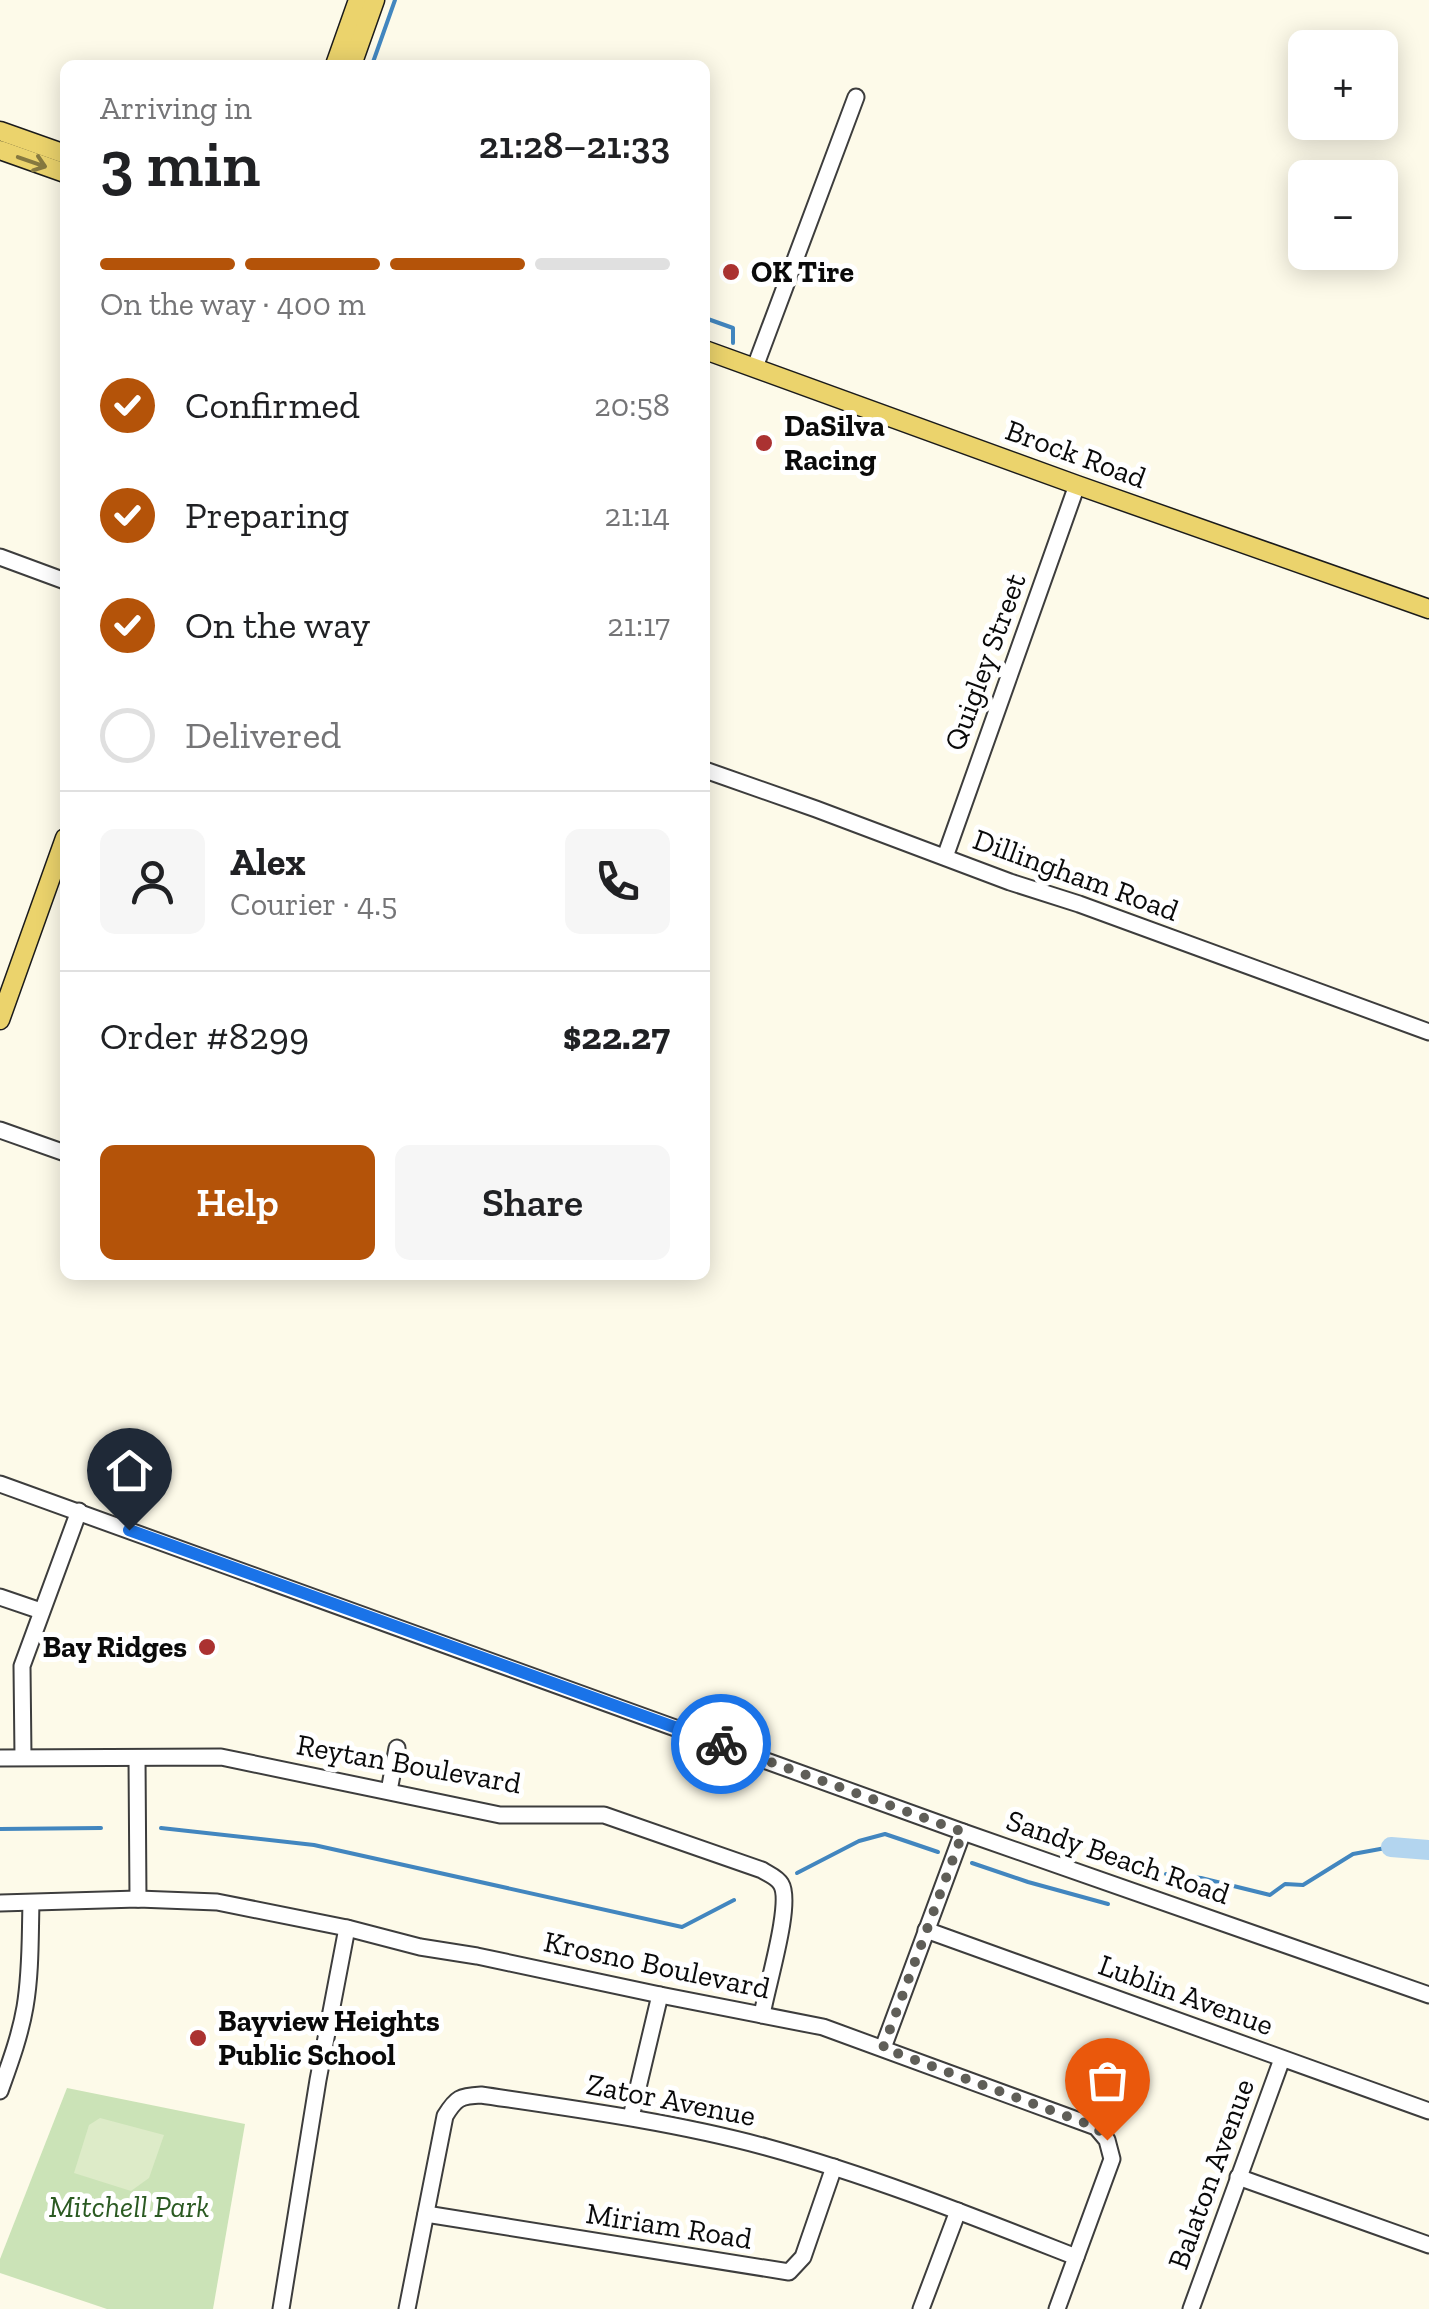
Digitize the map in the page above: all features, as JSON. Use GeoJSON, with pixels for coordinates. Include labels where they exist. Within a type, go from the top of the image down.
{"type":"FeatureCollection","features":[{"type":"Feature","properties":{"kind":"main road"},"geometry":{"type":"LineString","coordinates":[[337,60],[358,0]]}},
{"type":"Feature","properties":{"kind":"main road"},"geometry":{"type":"LineString","coordinates":[[354,60],[375,0]]}},
{"type":"Feature","properties":{"kind":"main road"},"geometry":{"type":"LineString","coordinates":[[0,130],[60,152]]}},
{"type":"Feature","properties":{"kind":"main road"},"geometry":{"type":"LineString","coordinates":[[0,150],[60,170]]}},
{"type":"Feature","properties":{"kind":"main road","name":"Brock Road"},"geometry":{"type":"LineString","coordinates":[[710,352],[1429,608]]}},
{"type":"Feature","properties":{"kind":"main road"},"geometry":{"type":"LineString","coordinates":[[0,1020],[60,852]]}},
{"type":"Feature","properties":{"kind":"street"},"geometry":{"type":"LineString","coordinates":[[755,367],[856,97]]}},
{"type":"Feature","properties":{"kind":"street","name":"Quigley Street"},"geometry":{"type":"LineString","coordinates":[[945,857],[1077,485]]}},
{"type":"Feature","properties":{"kind":"street"},"geometry":{"type":"LineString","coordinates":[[0,557],[60,579]]}},
{"type":"Feature","properties":{"kind":"street","name":"Dillingham Road"},"geometry":{"type":"LineString","coordinates":[[710,772],[1429,1032]]}},
{"type":"Feature","properties":{"kind":"street"},"geometry":{"type":"LineString","coordinates":[[0,1130],[60,1152]]}},
{"type":"Feature","properties":{"kind":"street","name":"Sandy Beach Road"},"geometry":{"type":"LineString","coordinates":[[0,1484],[1429,1996]]}},
{"type":"Feature","properties":{"kind":"street"},"geometry":{"type":"LineString","coordinates":[[23,1757],[22,1666],[78,1511]]}},
{"type":"Feature","properties":{"kind":"street"},"geometry":{"type":"LineString","coordinates":[[0,1597],[41,1611]]}},
{"type":"Feature","properties":{"kind":"street"},"geometry":{"type":"LineString","coordinates":[[388,1791],[397,1748]]}},
{"type":"Feature","properties":{"kind":"street","name":"Reytan Boulevard"},"geometry":{"type":"LineString","coordinates":[[0,1758],[221,1756],[500,1815],[604,1814],[762,1870],[783,1886],[785,1907],[762,2015]]}},
{"type":"Feature","properties":{"kind":"street"},"geometry":{"type":"LineString","coordinates":[[136,1758],[138,1898]]}},
{"type":"Feature","properties":{"kind":"street"},"geometry":{"type":"LineString","coordinates":[[883,2048],[963,1832]]}},
{"type":"Feature","properties":{"kind":"street","name":"Krosno Boulevard"},"geometry":{"type":"LineString","coordinates":[[0,1903],[138,1898],[217,1902],[346,1928],[420,1947],[823,2027],[1096,2127],[1107,2140],[1112,2159],[1058,2309]]}},
{"type":"Feature","properties":{"kind":"street"},"geometry":{"type":"LineString","coordinates":[[0,2091],[26,2006],[31,1903]]}},
{"type":"Feature","properties":{"kind":"street"},"geometry":{"type":"LineString","coordinates":[[281,2309],[346,1928]]}},
{"type":"Feature","properties":{"kind":"street","name":"Lublin Avenue"},"geometry":{"type":"LineString","coordinates":[[926,1930],[1429,2110]]}},
{"type":"Feature","properties":{"kind":"street"},"geometry":{"type":"LineString","coordinates":[[631,2118],[660,1996]]}},
{"type":"Feature","properties":{"kind":"street","name":"Balaton Avenue"},"geometry":{"type":"LineString","coordinates":[[1191,2309],[1282,2058]]}},
{"type":"Feature","properties":{"kind":"street","name":"Zator Avenue"},"geometry":{"type":"LineString","coordinates":[[406,2309],[445,2116],[454,2100],[468,2096],[631,2118],[764,2146],[958,2210],[1076,2257]]}},
{"type":"Feature","properties":{"kind":"street","name":"Miriam Road"},"geometry":{"type":"LineString","coordinates":[[426,2214],[789,2272],[803,2257],[834,2167]]}},
{"type":"Feature","properties":{"kind":"street"},"geometry":{"type":"LineString","coordinates":[[1238,2178],[1429,2245]]}},
{"type":"Feature","properties":{"kind":"street"},"geometry":{"type":"LineString","coordinates":[[921,2309],[958,2210]]}},
{"type":"Feature","properties":{"kind":"green space","name":"Mitchell Park"},"geometry":{"type":"Polygon","coordinates":[[[67,2088],[245,2124],[213,2309],[107,2309],[0,2273],[0,2259],[67,2088]]]}},
{"type":"Feature","properties":{"kind":"green space"},"geometry":{"type":"Polygon","coordinates":[[[100,2118],[164,2135],[149,2178],[131,2191],[74,2173],[89,2125],[100,2118]]]}},
{"type":"Feature","properties":{"kind":"waterway"},"geometry":{"type":"LineString","coordinates":[[374,60],[395,0]]}},
{"type":"Feature","properties":{"kind":"waterway"},"geometry":{"type":"LineString","coordinates":[[710,320],[733,328],[733,343]]}},
{"type":"Feature","properties":{"kind":"waterway"},"geometry":{"type":"LineString","coordinates":[[0,1829],[101,1828]]}},
{"type":"Feature","properties":{"kind":"waterway"},"geometry":{"type":"LineString","coordinates":[[161,1828],[314,1845],[682,1927],[734,1900]]}},
{"type":"Feature","properties":{"kind":"waterway"},"geometry":{"type":"LineString","coordinates":[[797,1873],[859,1841],[885,1834],[938,1852]]}},
{"type":"Feature","properties":{"kind":"waterway"},"geometry":{"type":"LineString","coordinates":[[1166,1874],[1201,1878],[1270,1895],[1285,1884],[1303,1885],[1353,1854],[1391,1847]]}},
{"type":"Feature","properties":{"kind":"waterway"},"geometry":{"type":"LineString","coordinates":[[1391,1847],[1429,1850]]}},
{"type":"Feature","properties":{"kind":"waterway"},"geometry":{"type":"LineString","coordinates":[[972,1863],[1108,1904]]}},
{"type":"Feature","properties":{"kind":"way so far"},"geometry":{"type":"LineString","coordinates":[[721,1744],[963,1832],[883,2048],[1096,2127],[1107,2140]]}},
{"type":"Feature","properties":{"kind":"place","name":"OK Tire"},"geometry":{"type":"Point","coordinates":[731,272]}},
{"type":"Feature","properties":{"kind":"place","name":"DaSilva Racing"},"geometry":{"type":"Point","coordinates":[764,443]}},
{"type":"Feature","properties":{"kind":"place","name":"Bay Ridges"},"geometry":{"type":"Point","coordinates":[207,1647]}},
{"type":"Feature","properties":{"kind":"place","name":"Bayview Heights Public School"},"geometry":{"type":"Point","coordinates":[198,2038]}},
{"type":"Feature","properties":{"kind":"route"},"geometry":{"type":"LineString","coordinates":[[129,1530],[721,1744]]}}]}
